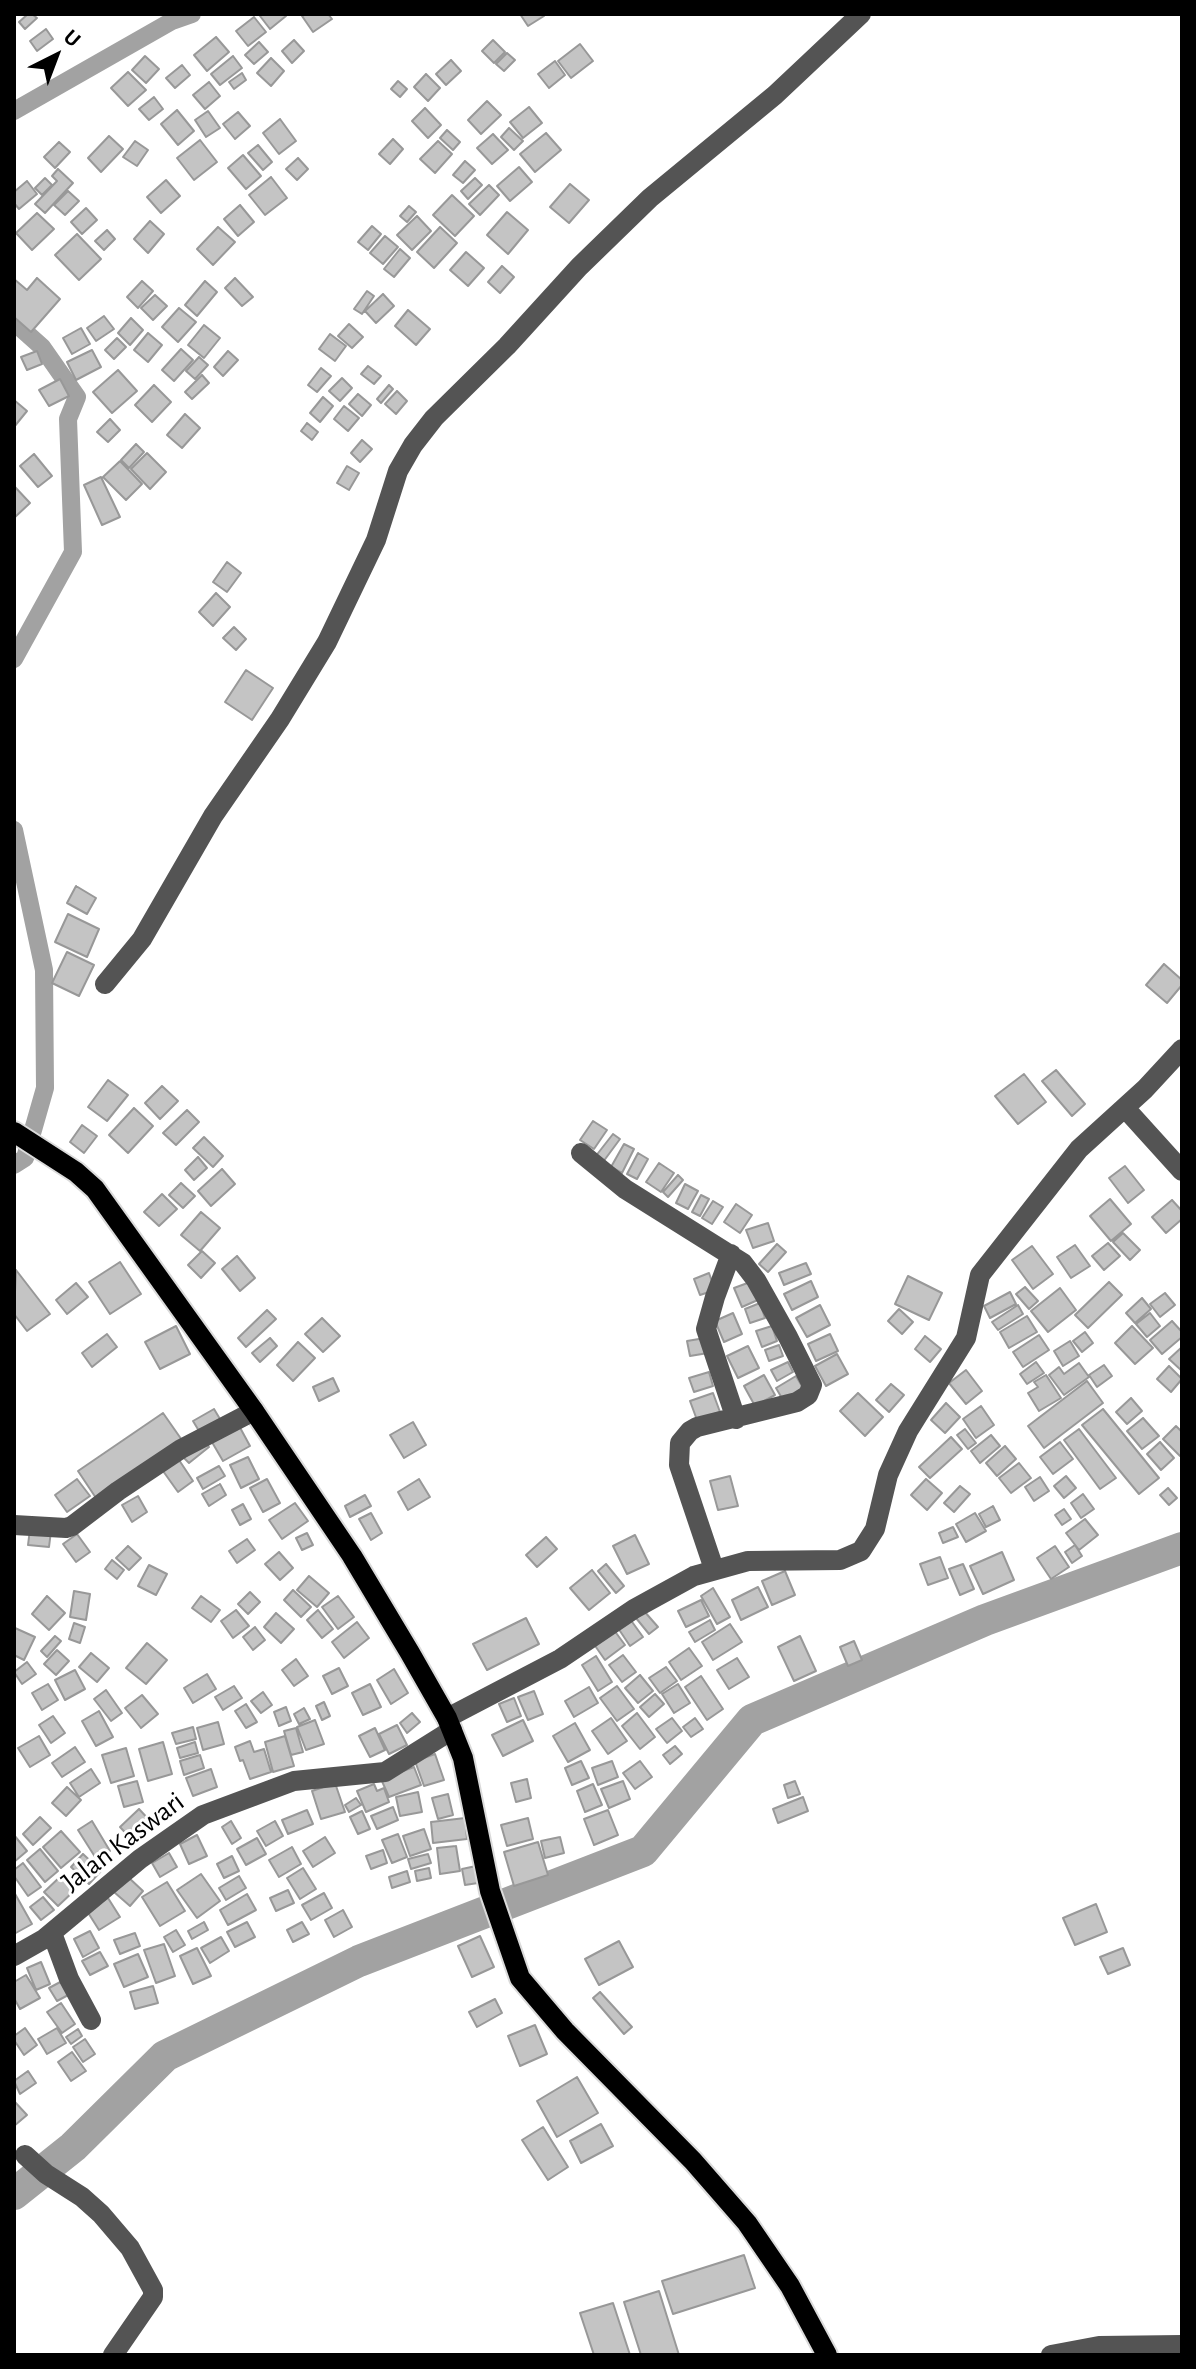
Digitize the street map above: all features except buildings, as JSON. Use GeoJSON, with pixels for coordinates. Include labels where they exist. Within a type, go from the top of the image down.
{"type":"FeatureCollection","features":[{"type":"Feature","properties":{"kind":"main road"},"geometry":{"type":"LineString","coordinates":[[14,1132],[95,1189],[254,1411],[352,1556],[449,1724],[463,1758],[490,1891],[520,1978],[541,2005],[693,2161],[747,2223],[790,2286],[827,2355]]}},
{"type":"Feature","properties":{"kind":"street"},"geometry":{"type":"LineString","coordinates":[[105,984],[149,928],[213,816],[280,719],[327,642],[376,540],[398,471],[424,431],[579,267],[650,198],[775,95],[861,14]]}},
{"type":"Feature","properties":{"kind":"street","name":"Jalan Kaswari"},"geometry":{"type":"LineString","coordinates":[[14,1956],[52,1933],[140,1859],[203,1815],[294,1781],[385,1772],[449,1724],[560,1659],[674,1585],[714,1569],[748,1561],[840,1560],[865,1547],[875,1529],[888,1475],[908,1431],[966,1338],[980,1275],[1079,1149],[1125,1108],[1182,1049]]}},
{"type":"Feature","properties":{"kind":"street"},"geometry":{"type":"LineString","coordinates":[[1125,1108],[1182,1171]]}},
{"type":"Feature","properties":{"kind":"street"},"geometry":{"type":"LineString","coordinates":[[581,1153],[625,1189],[743,1263],[756,1280],[812,1385],[808,1395],[797,1402],[690,1431],[680,1443],[678,1455],[691,1506],[714,1569]]}},
{"type":"Feature","properties":{"kind":"street"},"geometry":{"type":"LineString","coordinates":[[731,1254],[706,1329],[736,1419]]}},
{"type":"Feature","properties":{"kind":"street"},"geometry":{"type":"LineString","coordinates":[[14,1525],[72,1526],[181,1449],[254,1411]]}},
{"type":"Feature","properties":{"kind":"street"},"geometry":{"type":"LineString","coordinates":[[52,1933],[69,1979],[91,2020]]}},
{"type":"Feature","properties":{"kind":"street"},"geometry":{"type":"LineString","coordinates":[[36,2165],[86,2199],[117,2230],[153,2290],[153,2297],[113,2355]]}},
{"type":"Feature","properties":{"kind":"street"},"geometry":{"type":"LineString","coordinates":[[1051,2355],[1099,2346],[1182,2345]]}},
{"type":"Feature","properties":{"kind":"waterway"},"geometry":{"type":"LineString","coordinates":[[14,111],[172,21],[192,14]]}},
{"type":"Feature","properties":{"kind":"waterway"},"geometry":{"type":"LineString","coordinates":[[14,322],[42,347],[77,397],[68,419],[73,552],[14,659]]}},
{"type":"Feature","properties":{"kind":"waterway"},"geometry":{"type":"LineString","coordinates":[[14,830],[44,970],[45,1088],[25,1158],[14,1165]]}},
{"type":"Feature","properties":{"kind":"waterway"},"geometry":{"type":"LineString","coordinates":[[14,2194],[73,2147],[165,2056],[359,1961],[643,1851],[752,1720],[985,1620],[1182,1548]]}}]}
